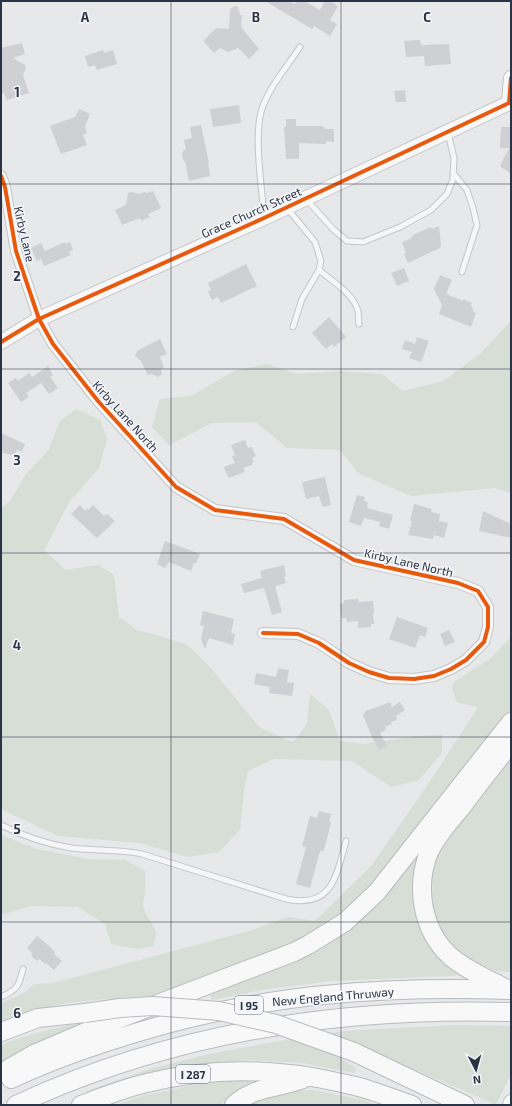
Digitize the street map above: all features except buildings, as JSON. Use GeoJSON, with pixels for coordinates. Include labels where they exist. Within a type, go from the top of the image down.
{"type":"FeatureCollection","features":[{"type":"Feature","properties":{"kind":"highway"},"geometry":{"type":"LineString","coordinates":[[1,1073],[34,1054],[100,1026],[294,952],[332,931],[356,912],[377,892],[511,722]]}},
{"type":"Feature","properties":{"kind":"highway"},"geometry":{"type":"LineString","coordinates":[[510,990],[470,970],[450,956],[442,947],[428,925],[422,889],[422,876],[425,863],[436,839],[511,743]]}},
{"type":"Feature","properties":{"kind":"highway","name":"New England Thruway"},"geometry":{"type":"LineString","coordinates":[[1,1084],[53,1060],[127,1035],[206,1014],[246,1006],[286,999],[361,992],[510,990]]}},
{"type":"Feature","properties":{"kind":"highway"},"geometry":{"type":"LineString","coordinates":[[1,1032],[38,1018],[120,1008],[152,1006],[219,1011],[276,1024],[354,1052],[465,1105]]}},
{"type":"Feature","properties":{"kind":"highway","name":"New England Thruway"},"geometry":{"type":"LineString","coordinates":[[16,1105],[69,1082],[145,1056],[251,1031],[340,1017],[425,1012],[511,1012]]}},
{"type":"Feature","properties":{"kind":"highway","name":"I 287"},"geometry":{"type":"LineString","coordinates":[[81,1105],[146,1083],[188,1075],[236,1071],[278,1072],[310,1076],[365,1088],[412,1105]]}},
{"type":"Feature","properties":{"kind":"highway"},"geometry":{"type":"LineString","coordinates":[[234,1105],[255,1091],[292,1083],[310,1076]]}},
{"type":"Feature","properties":{"kind":"street"},"geometry":{"type":"LineString","coordinates":[[510,102],[511,78]]}},
{"type":"Feature","properties":{"kind":"street","name":"Grace Church Street"},"geometry":{"type":"LineString","coordinates":[[1,342],[39,318],[264,218],[510,102]]}},
{"type":"Feature","properties":{"kind":"street","name":"Kirby Lane"},"geometry":{"type":"LineString","coordinates":[[1,176],[5,187],[16,250],[39,318]]}},
{"type":"Feature","properties":{"kind":"street","name":"Kirby Lane North"},"geometry":{"type":"LineString","coordinates":[[39,318],[53,344],[98,401],[176,487],[215,510],[284,519],[354,560],[458,583],[478,592],[488,607],[488,627],[484,642],[466,660],[451,669],[434,676],[414,679],[389,678],[370,672],[349,663],[319,643],[298,634],[263,633]]}},
{"type":"Feature","properties":{"kind":"lane"},"geometry":{"type":"LineString","coordinates":[[264,218],[258,131],[261,113],[273,87],[300,47]]}},
{"type":"Feature","properties":{"kind":"lane"},"geometry":{"type":"LineString","coordinates":[[306,198],[333,229],[347,241],[363,242],[400,227],[431,210],[447,194],[453,179],[454,158],[448,132]]}},
{"type":"Feature","properties":{"kind":"lane"},"geometry":{"type":"LineString","coordinates":[[453,173],[466,190],[478,225],[462,272]]}},
{"type":"Feature","properties":{"kind":"lane"},"geometry":{"type":"LineString","coordinates":[[286,207],[315,242],[321,261],[319,270],[302,299],[293,327]]}},
{"type":"Feature","properties":{"kind":"lane"},"geometry":{"type":"LineString","coordinates":[[319,270],[348,295],[355,304],[358,312],[359,324]]}},
{"type":"Feature","properties":{"kind":"lane"},"geometry":{"type":"LineString","coordinates":[[1,825],[31,838],[71,848],[124,851],[142,854],[286,899],[300,901],[307,901],[320,896],[331,887],[337,874],[346,841]]}},
{"type":"Feature","properties":{"kind":"lane"},"geometry":{"type":"LineString","coordinates":[[1,997],[15,989],[19,984],[24,969]]}},
{"type":"Feature","properties":{"kind":"shaded area"},"geometry":{"type":"Polygon","coordinates":[[[511,321],[511,493],[495,488],[411,496],[358,473],[340,450],[287,448],[256,422],[212,423],[169,445],[152,427],[160,399],[191,396],[236,370],[267,364],[296,374],[341,371],[382,374],[403,391],[443,381],[480,354],[511,321]]]}},
{"type":"Feature","properties":{"kind":"shaded area"},"geometry":{"type":"Polygon","coordinates":[[[76,409],[100,420],[107,439],[99,468],[70,501],[44,550],[66,570],[98,565],[114,575],[119,617],[138,631],[188,645],[208,665],[260,728],[293,742],[307,724],[310,694],[329,710],[340,741],[364,744],[416,736],[442,735],[442,753],[419,780],[391,787],[352,761],[274,759],[248,771],[244,790],[240,830],[219,852],[187,857],[140,843],[58,836],[1,809],[1,508],[10,501],[26,474],[48,451],[60,421],[76,409]]]}},
{"type":"Feature","properties":{"kind":"shaded area"},"geometry":{"type":"Polygon","coordinates":[[[511,637],[511,712],[374,884],[335,919],[305,937],[156,996],[66,1003],[37,1010],[1,1022],[1,1003],[22,994],[35,984],[53,983],[249,931],[288,917],[315,921],[371,866],[427,786],[478,707],[456,701],[452,686],[454,682],[491,658],[511,637]]]}},
{"type":"Feature","properties":{"kind":"shaded area"},"geometry":{"type":"Polygon","coordinates":[[[511,758],[511,972],[496,971],[472,961],[452,948],[438,930],[431,907],[429,877],[441,848],[511,758]]]}},
{"type":"Feature","properties":{"kind":"shaded area"},"geometry":{"type":"Polygon","coordinates":[[[1,835],[37,849],[88,859],[125,860],[145,871],[145,893],[143,904],[145,912],[156,931],[154,946],[138,949],[111,944],[105,924],[78,907],[31,906],[1,915],[1,835]]]}},
{"type":"Feature","properties":{"kind":"shaded area"},"geometry":{"type":"Polygon","coordinates":[[[433,835],[414,896],[467,975],[332,981],[268,989],[212,1000],[209,990],[315,951],[433,835]]]}},
{"type":"Feature","properties":{"kind":"shaded area"},"geometry":{"type":"Polygon","coordinates":[[[95,1021],[1,1064],[1,1046],[5,1043],[50,1029],[95,1021]]]}},
{"type":"Feature","properties":{"kind":"shaded area"},"geometry":{"type":"Polygon","coordinates":[[[454,1025],[511,1026],[511,1074],[496,1105],[347,1040],[338,1057],[356,1068],[355,1073],[302,1063],[249,1060],[200,1065],[88,1093],[86,1091],[150,1069],[205,1055],[284,1040],[344,1031],[454,1025]]]}},
{"type":"Feature","properties":{"kind":"shaded area"},"geometry":{"type":"Polygon","coordinates":[[[250,1079],[251,1082],[221,1105],[116,1105],[142,1096],[204,1083],[250,1079]]]}},
{"type":"Feature","properties":{"kind":"shaded area"},"geometry":{"type":"Polygon","coordinates":[[[313,1090],[364,1100],[376,1105],[243,1105],[273,1092],[313,1090]]]}},
{"type":"Feature","properties":{"kind":"cycle path"},"geometry":{"type":"LineString","coordinates":[[1,342],[39,319],[264,218],[509,103],[511,78]]}},
{"type":"Feature","properties":{"kind":"cycle path"},"geometry":{"type":"LineString","coordinates":[[1,176],[5,187],[16,251],[39,319],[53,344],[98,401],[176,487],[215,510],[284,519],[354,560],[458,583],[478,591],[488,607],[488,627],[484,642],[466,660],[451,669],[434,676],[414,679],[389,678],[369,672],[349,663],[319,643],[298,634],[263,633]]}}]}
